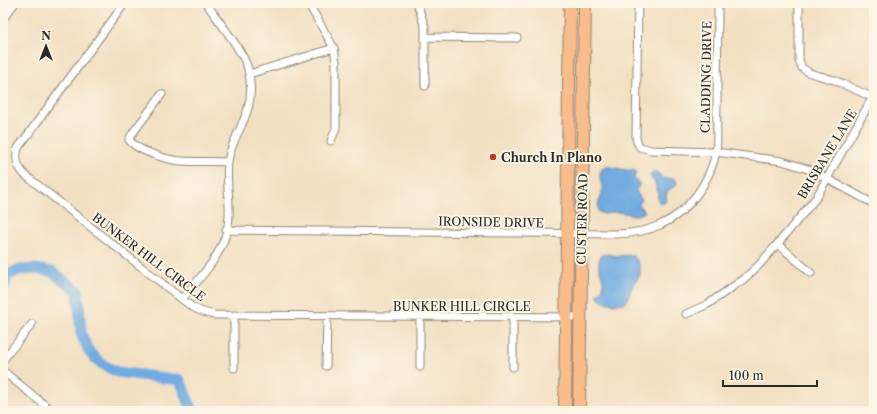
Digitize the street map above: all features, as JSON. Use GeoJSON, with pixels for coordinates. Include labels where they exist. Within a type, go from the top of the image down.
{"type":"FeatureCollection","features":[{"type":"Feature","properties":{"kind":"main road","name":"CUSTER ROAD"},"geometry":{"type":"LineString","coordinates":[[565,411],[570,3]]}},
{"type":"Feature","properties":{"kind":"main road","name":"CUSTER ROAD"},"geometry":{"type":"LineString","coordinates":[[579,411],[585,3]]}},
{"type":"Feature","properties":{"kind":"street"},"geometry":{"type":"LineString","coordinates":[[3,19],[15,3]]}},
{"type":"Feature","properties":{"kind":"street","name":"BUNKER HILL CIRCLE"},"geometry":{"type":"LineString","coordinates":[[125,3],[18,148],[18,167],[25,175],[192,307],[202,312],[214,315],[234,316],[580,317]]}},
{"type":"Feature","properties":{"kind":"street"},"geometry":{"type":"LineString","coordinates":[[182,299],[209,266],[220,249],[226,235],[229,222],[228,162],[235,139],[248,108],[251,87],[248,67],[238,48],[206,3]]}},
{"type":"Feature","properties":{"kind":"street"},"geometry":{"type":"LineString","coordinates":[[308,3],[334,48],[336,62],[336,128],[330,141]]}},
{"type":"Feature","properties":{"kind":"street"},"geometry":{"type":"LineString","coordinates":[[417,3],[425,27],[425,86]]}},
{"type":"Feature","properties":{"kind":"street"},"geometry":{"type":"LineString","coordinates":[[638,3],[636,137],[640,147],[651,150],[716,152],[782,161],[811,170],[874,204]]}},
{"type":"Feature","properties":{"kind":"street","name":"CLADDING DRIVE"},"geometry":{"type":"LineString","coordinates":[[716,152],[718,3]]}},
{"type":"Feature","properties":{"kind":"street"},"geometry":{"type":"LineString","coordinates":[[799,3],[799,60],[802,68],[810,73],[834,80],[874,97]]}},
{"type":"Feature","properties":{"kind":"street"},"geometry":{"type":"LineString","coordinates":[[425,37],[517,38]]}},
{"type":"Feature","properties":{"kind":"street"},"geometry":{"type":"LineString","coordinates":[[249,74],[334,48]]}},
{"type":"Feature","properties":{"kind":"street"},"geometry":{"type":"LineString","coordinates":[[162,94],[132,134],[129,140],[132,144],[148,152],[179,161],[228,162]]}},
{"type":"Feature","properties":{"kind":"street","name":"BRISBANE LANE"},"geometry":{"type":"LineString","coordinates":[[686,314],[708,304],[744,279],[778,244],[816,198],[874,97]]}},
{"type":"Feature","properties":{"kind":"street","name":"IRONSIDE DRIVE"},"geometry":{"type":"LineString","coordinates":[[226,230],[628,234],[651,228],[666,221],[682,210],[692,200],[708,176],[716,152]]}},
{"type":"Feature","properties":{"kind":"street"},"geometry":{"type":"LineString","coordinates":[[778,244],[811,273]]}},
{"type":"Feature","properties":{"kind":"street"},"geometry":{"type":"LineString","coordinates":[[234,316],[234,368]]}},
{"type":"Feature","properties":{"kind":"street"},"geometry":{"type":"LineString","coordinates":[[326,366],[327,316]]}},
{"type":"Feature","properties":{"kind":"street"},"geometry":{"type":"LineString","coordinates":[[420,316],[420,367]]}},
{"type":"Feature","properties":{"kind":"street"},"geometry":{"type":"LineString","coordinates":[[513,317],[513,367]]}},
{"type":"Feature","properties":{"kind":"street"},"geometry":{"type":"LineString","coordinates":[[3,360],[32,324]]}},
{"type":"Feature","properties":{"kind":"street"},"geometry":{"type":"LineString","coordinates":[[3,371],[52,411]]}},
{"type":"Feature","properties":{"kind":"water"},"geometry":{"type":"Polygon","coordinates":[[[606,167],[636,171],[634,179],[640,184],[636,190],[642,200],[639,204],[645,212],[634,215],[621,212],[606,214],[599,212],[598,204],[602,189],[600,175],[602,169],[606,167]]]}},
{"type":"Feature","properties":{"kind":"water"},"geometry":{"type":"Polygon","coordinates":[[[652,172],[657,172],[663,179],[673,178],[677,181],[676,186],[667,191],[666,200],[664,203],[660,203],[658,201],[658,193],[655,183],[650,176],[652,172]]]}},
{"type":"Feature","properties":{"kind":"water"},"geometry":{"type":"Polygon","coordinates":[[[608,254],[617,256],[632,255],[638,261],[640,275],[632,287],[626,302],[615,304],[607,303],[598,297],[603,285],[599,260],[602,255],[608,254]]]}},
{"type":"Feature","properties":{"kind":"waterway"},"geometry":{"type":"LineString","coordinates":[[3,288],[5,286],[6,276],[18,270],[36,269],[52,272],[78,291],[81,334],[90,353],[102,364],[117,372],[180,380],[191,411]]}},
{"type":"Feature","properties":{"kind":"place","name":"Church In Plano"},"geometry":{"type":"Point","coordinates":[493,157]}}]}
